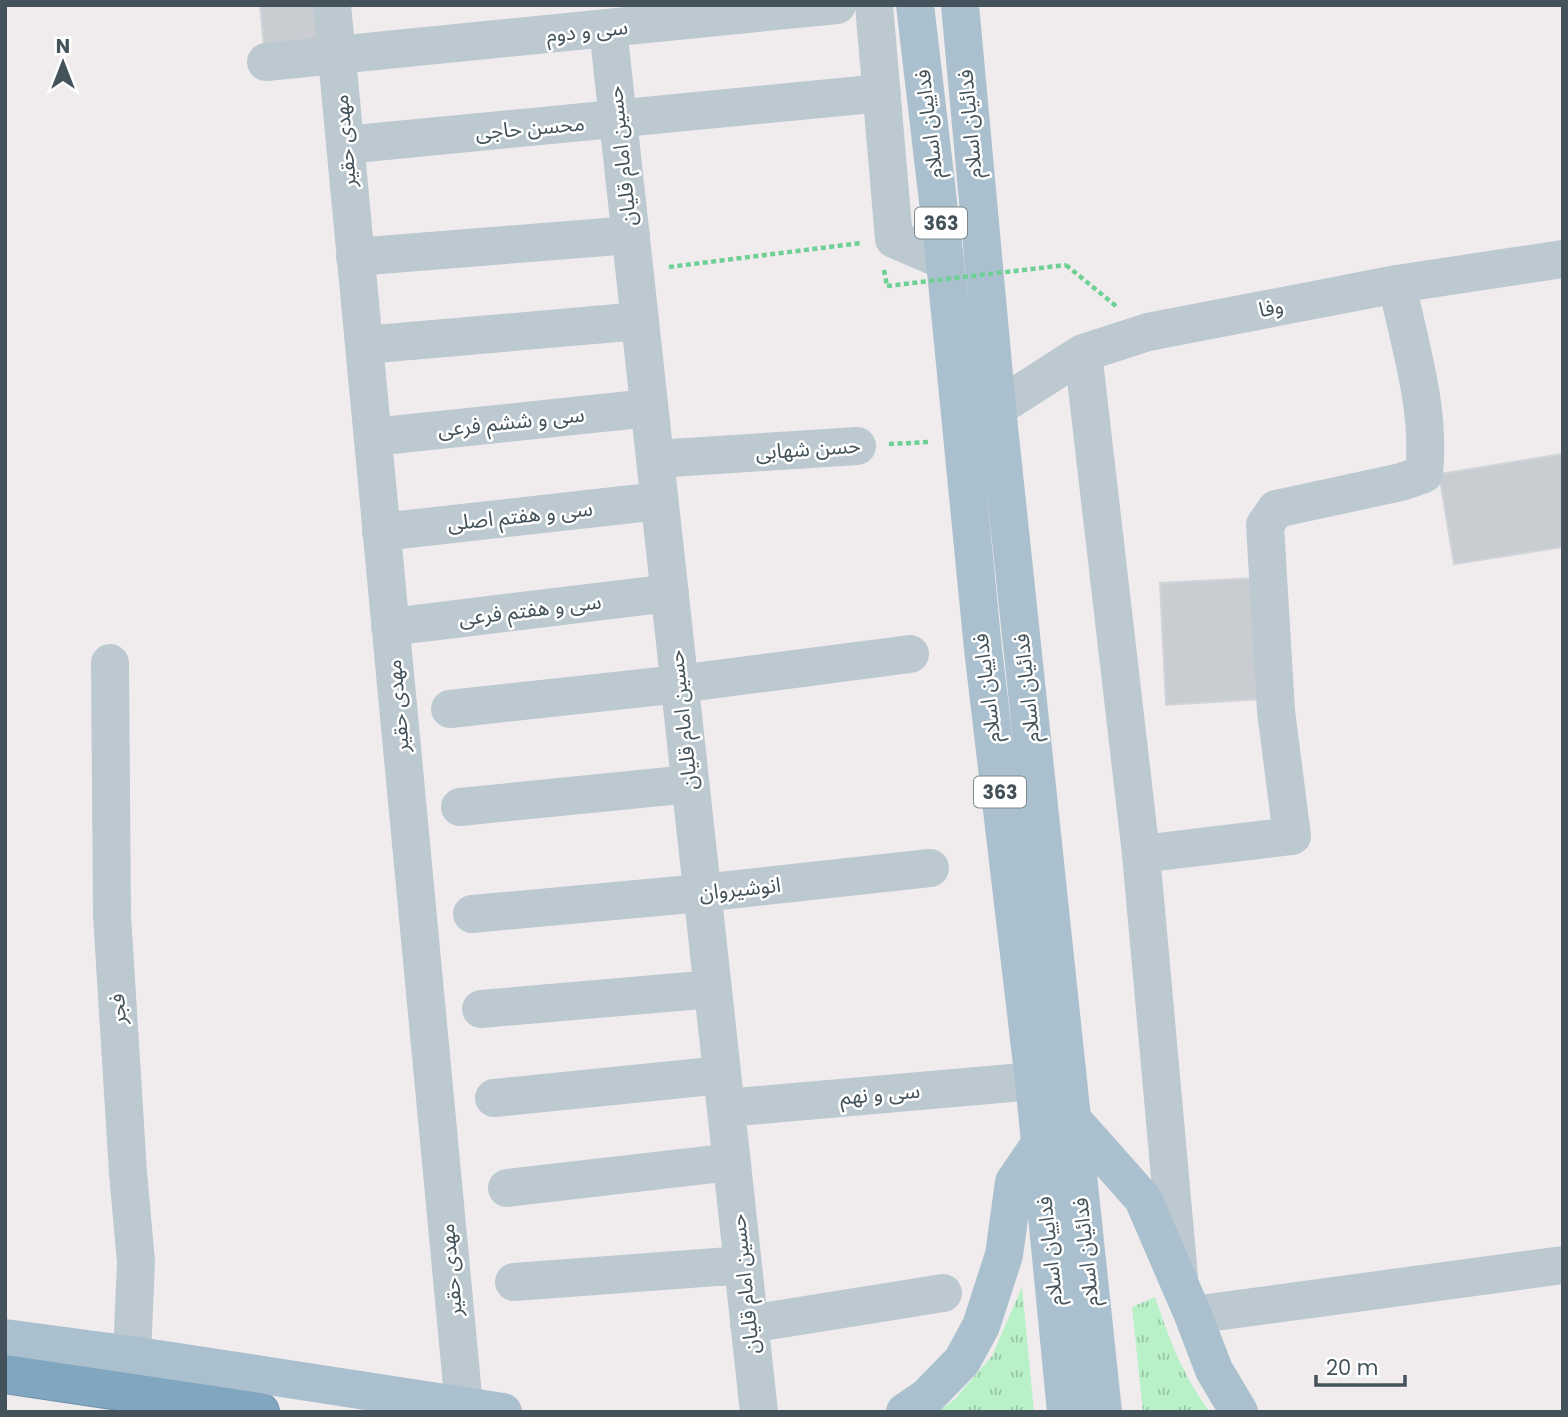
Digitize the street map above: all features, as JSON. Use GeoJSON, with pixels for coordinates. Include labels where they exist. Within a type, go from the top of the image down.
{"type":"FeatureCollection","features":[{"type":"Feature","properties":{"kind":"highway"},"geometry":{"type":"LineString","coordinates":[[5,1374],[260,1412]]}},
{"type":"Feature","properties":{"kind":"main road","name":"فداییان اسلام"},"geometry":{"type":"LineString","coordinates":[[915,5],[945,261],[983,649],[1034,1081],[1066,1412]]}},
{"type":"Feature","properties":{"kind":"main road"},"geometry":{"type":"LineString","coordinates":[[935,177],[944,104],[939,5]]}},
{"type":"Feature","properties":{"kind":"main road","name":"فدائیان اسلام"},"geometry":{"type":"LineString","coordinates":[[960,5],[997,408],[1103,1412]]}},
{"type":"Feature","properties":{"kind":"main road"},"geometry":{"type":"LineString","coordinates":[[1072,1119],[1143,1199],[1214,1370],[1238,1412]]}},
{"type":"Feature","properties":{"kind":"main road"},"geometry":{"type":"LineString","coordinates":[[905,1412],[927,1397],[962,1362],[981,1326],[1004,1255],[1014,1182],[1040,1144]]}},
{"type":"Feature","properties":{"kind":"main road"},"geometry":{"type":"LineString","coordinates":[[5,1338],[503,1412]]}},
{"type":"Feature","properties":{"kind":"street","name":"مهدی حقیر"},"geometry":{"type":"LineString","coordinates":[[332,5],[464,1406]]}},
{"type":"Feature","properties":{"kind":"street","name":"سی و دوم"},"geometry":{"type":"LineString","coordinates":[[266,62],[837,5]]}},
{"type":"Feature","properties":{"kind":"street"},"geometry":{"type":"LineString","coordinates":[[874,5],[882,93],[889,255],[945,261]]}},
{"type":"Feature","properties":{"kind":"street","name":"حسین امام قلیان"},"geometry":{"type":"LineString","coordinates":[[608,29],[759,1412]]}},
{"type":"Feature","properties":{"kind":"street","name":"محسن حاجی"},"geometry":{"type":"LineString","coordinates":[[345,145],[882,93]]}},
{"type":"Feature","properties":{"kind":"street"},"geometry":{"type":"LineString","coordinates":[[355,257],[633,253]]}},
{"type":"Feature","properties":{"kind":"street","name":"وفا"},"geometry":{"type":"LineString","coordinates":[[997,408],[1083,353],[1148,332],[1397,284],[1563,259]]}},
{"type":"Feature","properties":{"kind":"street"},"geometry":{"type":"LineString","coordinates":[[1141,854],[1292,836],[1276,711],[1265,525],[1276,509],[1401,482],[1424,474],[1426,451],[1422,401],[1397,284]]}},
{"type":"Feature","properties":{"kind":"street"},"geometry":{"type":"LineString","coordinates":[[364,345],[640,321]]}},
{"type":"Feature","properties":{"kind":"street"},"geometry":{"type":"LineString","coordinates":[[1083,353],[1141,854],[1187,1300],[1563,1265]]}},
{"type":"Feature","properties":{"kind":"street","name":"سی و ششم فرعی"},"geometry":{"type":"LineString","coordinates":[[373,437],[649,408]]}},
{"type":"Feature","properties":{"kind":"street","name":"حسن شهابی"},"geometry":{"type":"LineString","coordinates":[[655,459],[857,446]]}},
{"type":"Feature","properties":{"kind":"street","name":"سی و هفتم اصلی"},"geometry":{"type":"LineString","coordinates":[[382,532],[660,500]]}},
{"type":"Feature","properties":{"kind":"street","name":"سی و هفتم فرعی"},"geometry":{"type":"LineString","coordinates":[[390,626],[670,593]]}},
{"type":"Feature","properties":{"kind":"street"},"geometry":{"type":"LineString","coordinates":[[450,709],[679,684],[910,654]]}},
{"type":"Feature","properties":{"kind":"street","name":"فجر"},"geometry":{"type":"LineString","coordinates":[[110,663],[112,915],[136,1262],[132,1355]]}},
{"type":"Feature","properties":{"kind":"street"},"geometry":{"type":"LineString","coordinates":[[460,807],[690,784]]}},
{"type":"Feature","properties":{"kind":"street","name":"انوشیروان"},"geometry":{"type":"LineString","coordinates":[[472,914],[930,868]]}},
{"type":"Feature","properties":{"kind":"street"},"geometry":{"type":"LineString","coordinates":[[481,1009],[713,989]]}},
{"type":"Feature","properties":{"kind":"street","name":"سی و نهم"},"geometry":{"type":"LineString","coordinates":[[494,1098],[1034,1081]]}},
{"type":"Feature","properties":{"kind":"street"},"geometry":{"type":"LineString","coordinates":[[507,1188],[732,1162]]}},
{"type":"Feature","properties":{"kind":"street"},"geometry":{"type":"LineString","coordinates":[[514,1282],[743,1265]]}},
{"type":"Feature","properties":{"kind":"street"},"geometry":{"type":"LineString","coordinates":[[749,1324],[943,1293]]}},
{"type":"Feature","properties":{"kind":"path"},"geometry":{"type":"LineString","coordinates":[[633,253],[889,255],[887,286],[1067,264],[1148,332]]}},
{"type":"Feature","properties":{"kind":"path","name":"حسن شهابی"},"geometry":{"type":"LineString","coordinates":[[857,446],[961,440]]}},
{"type":"Feature","properties":{"kind":"green space"},"geometry":{"type":"Polygon","coordinates":[[[1022,1287],[1034,1412],[938,1412],[955,1399],[992,1356],[1022,1287]]]}},
{"type":"Feature","properties":{"kind":"green space"},"geometry":{"type":"Polygon","coordinates":[[[1155,1297],[1178,1357],[1210,1412],[1143,1412],[1132,1307],[1155,1297]]]}},
{"type":"Feature","properties":{"kind":"building"},"geometry":{"type":"Polygon","coordinates":[[[260,5],[316,5],[320,39],[264,45],[260,5]]]}},
{"type":"Feature","properties":{"kind":"building"},"geometry":{"type":"Polygon","coordinates":[[[1563,454],[1563,547],[1454,564],[1439,474],[1563,454]]]}},
{"type":"Feature","properties":{"kind":"building"},"geometry":{"type":"Polygon","coordinates":[[[1258,578],[1264,699],[1166,705],[1160,583],[1258,578]]]}}]}
